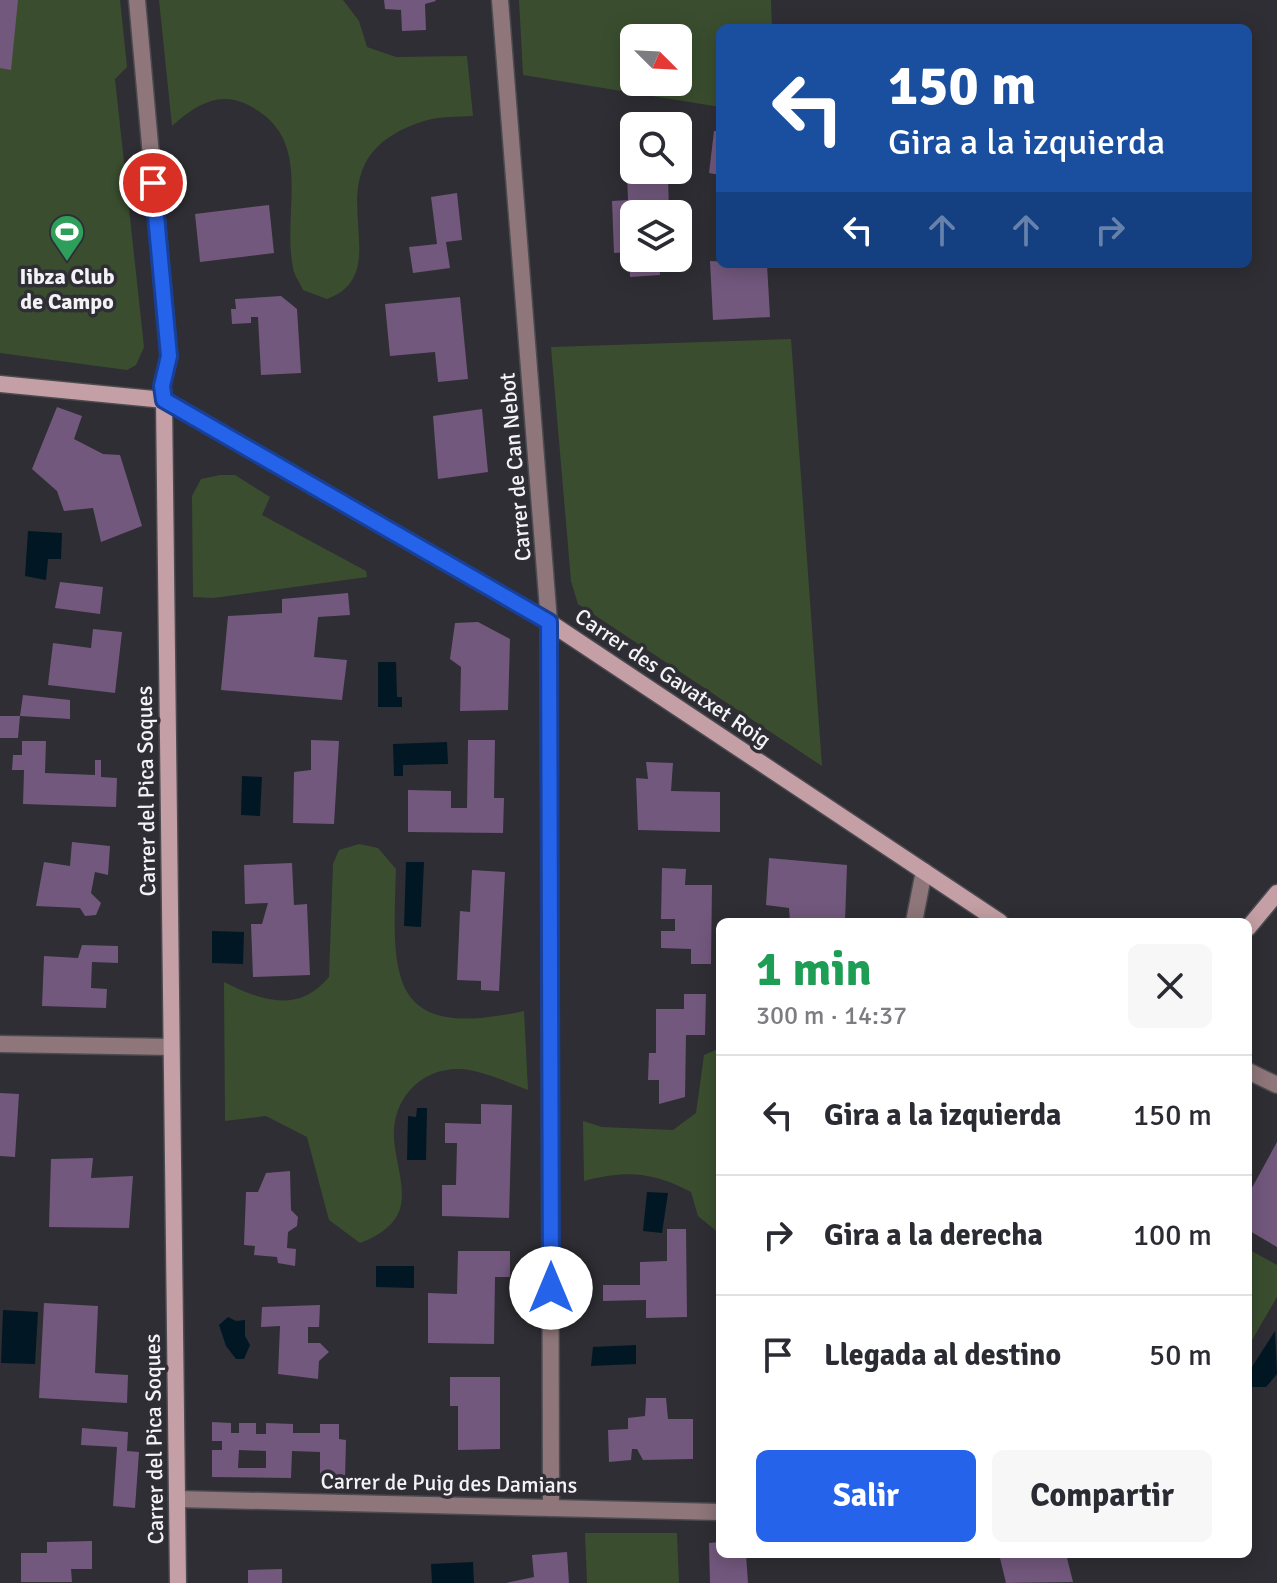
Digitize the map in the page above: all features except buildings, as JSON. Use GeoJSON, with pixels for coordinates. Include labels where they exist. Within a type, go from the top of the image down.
{"type":"FeatureCollection","features":[{"type":"Feature","properties":{"kind":"street","name":"Carrer del Pica Soques"},"geometry":{"type":"LineString","coordinates":[[137,0],[169,356],[162,386],[178,1583]]}},
{"type":"Feature","properties":{"kind":"street","name":"Carrer de Can Nebot"},"geometry":{"type":"LineString","coordinates":[[500,0],[549,622],[551,1508]]}},
{"type":"Feature","properties":{"kind":"street","name":"Carrer des Gavatxet Roig"},"geometry":{"type":"LineString","coordinates":[[0,384],[164,400],[549,622],[994,918]]}},
{"type":"Feature","properties":{"kind":"street"},"geometry":{"type":"LineString","coordinates":[[915,918],[924,871]]}},
{"type":"Feature","properties":{"kind":"street"},"geometry":{"type":"LineString","coordinates":[[1252,923],[1277,893]]}},
{"type":"Feature","properties":{"kind":"street"},"geometry":{"type":"LineString","coordinates":[[0,1044],[171,1047]]}},
{"type":"Feature","properties":{"kind":"street"},"geometry":{"type":"LineString","coordinates":[[1252,1073],[1277,1085]]}},
{"type":"Feature","properties":{"kind":"street","name":"Carrer de Puig des Damians"},"geometry":{"type":"LineString","coordinates":[[177,1499],[716,1512]]}},
{"type":"Feature","properties":{"kind":"green space","name":"Iibza Club de Campo"},"geometry":{"type":"Polygon","coordinates":[[[0,0],[120,0],[127,67],[115,79],[144,347],[136,365],[127,370],[0,353],[0,0]]]}},
{"type":"Feature","properties":{"kind":"green space"},"geometry":{"type":"Polygon","coordinates":[[[159,0],[343,0],[359,21],[367,47],[396,57],[467,56],[473,116],[424,121],[386,139],[366,162],[358,188],[358,265],[349,285],[327,299],[303,290],[294,271],[290,245],[291,175],[288,154],[281,134],[267,117],[244,103],[224,99],[205,103],[172,126],[159,0]]]}},
{"type":"Feature","properties":{"kind":"green space"},"geometry":{"type":"Polygon","coordinates":[[[519,0],[771,0],[772,24],[716,24],[716,106],[652,96],[692,96],[692,24],[620,24],[620,91],[523,75],[519,0]]]}},
{"type":"Feature","properties":{"kind":"green space"},"geometry":{"type":"Polygon","coordinates":[[[791,339],[822,766],[578,604],[571,581],[551,347],[791,339]]]}},
{"type":"Feature","properties":{"kind":"green space"},"geometry":{"type":"Polygon","coordinates":[[[235,475],[270,497],[262,515],[366,571],[367,577],[213,598],[193,597],[192,496],[201,479],[235,475]]]}},
{"type":"Feature","properties":{"kind":"green space"},"geometry":{"type":"Polygon","coordinates":[[[359,844],[378,848],[396,869],[395,942],[399,970],[408,992],[423,1008],[446,1017],[479,1018],[524,1011],[528,1090],[470,1070],[442,1071],[418,1082],[402,1102],[394,1129],[402,1189],[400,1209],[384,1230],[360,1243],[329,1220],[307,1137],[266,1116],[225,1121],[224,982],[266,999],[292,1000],[317,989],[329,977],[333,864],[339,850],[359,844]]]}},
{"type":"Feature","properties":{"kind":"green space"},"geometry":{"type":"Polygon","coordinates":[[[716,1050],[716,1231],[698,1216],[691,1192],[664,1180],[626,1174],[584,1181],[583,1121],[602,1127],[673,1130],[696,1113],[704,1055],[716,1050]]]}},
{"type":"Feature","properties":{"kind":"green space"},"geometry":{"type":"Polygon","coordinates":[[[1252,1251],[1277,1265],[1277,1297],[1252,1340],[1252,1251]]]}},
{"type":"Feature","properties":{"kind":"green space"},"geometry":{"type":"Polygon","coordinates":[[[585,1533],[677,1533],[679,1583],[587,1583],[585,1533]]]}},
{"type":"Feature","properties":{"kind":"water"},"geometry":{"type":"Polygon","coordinates":[[[28,531],[62,533],[61,559],[48,559],[46,580],[25,576],[28,531]]]}},
{"type":"Feature","properties":{"kind":"water"},"geometry":{"type":"Polygon","coordinates":[[[378,662],[396,662],[397,697],[402,697],[402,707],[378,707],[378,662]]]}},
{"type":"Feature","properties":{"kind":"water"},"geometry":{"type":"Polygon","coordinates":[[[447,742],[448,764],[403,765],[403,776],[394,776],[393,744],[447,742]]]}},
{"type":"Feature","properties":{"kind":"water"},"geometry":{"type":"Polygon","coordinates":[[[242,776],[262,777],[260,816],[241,815],[242,776]]]}},
{"type":"Feature","properties":{"kind":"water"},"geometry":{"type":"Polygon","coordinates":[[[406,862],[424,862],[421,927],[404,926],[406,862]]]}},
{"type":"Feature","properties":{"kind":"water"},"geometry":{"type":"Polygon","coordinates":[[[212,931],[244,932],[243,964],[212,963],[212,931]]]}},
{"type":"Feature","properties":{"kind":"water"},"geometry":{"type":"Polygon","coordinates":[[[417,1108],[427,1108],[426,1160],[407,1160],[408,1116],[416,1117],[417,1108]]]}},
{"type":"Feature","properties":{"kind":"water"},"geometry":{"type":"Polygon","coordinates":[[[647,1192],[668,1193],[662,1233],[643,1231],[647,1192]]]}},
{"type":"Feature","properties":{"kind":"water"},"geometry":{"type":"Polygon","coordinates":[[[376,1266],[414,1266],[414,1288],[376,1287],[376,1266]]]}},
{"type":"Feature","properties":{"kind":"water"},"geometry":{"type":"Polygon","coordinates":[[[3,1310],[38,1312],[35,1364],[1,1363],[3,1310]]]}},
{"type":"Feature","properties":{"kind":"water"},"geometry":{"type":"Polygon","coordinates":[[[228,1317],[236,1321],[245,1320],[245,1336],[250,1345],[244,1359],[236,1359],[226,1346],[219,1325],[228,1317]]]}},
{"type":"Feature","properties":{"kind":"water"},"geometry":{"type":"Polygon","coordinates":[[[1275,1331],[1277,1374],[1266,1387],[1252,1387],[1252,1367],[1275,1331]]]}},
{"type":"Feature","properties":{"kind":"water"},"geometry":{"type":"Polygon","coordinates":[[[636,1345],[636,1364],[591,1366],[593,1347],[636,1345]]]}},
{"type":"Feature","properties":{"kind":"water"},"geometry":{"type":"Polygon","coordinates":[[[473,1562],[474,1583],[432,1583],[431,1564],[473,1562]]]}},
{"type":"Feature","properties":{"kind":"place","name":"Iibza Club de Campo"},"geometry":{"type":"Point","coordinates":[67,263]}},
{"type":"Feature","properties":{"kind":"route"},"geometry":{"type":"LineString","coordinates":[[153,183],[169,356],[162,386],[164,400],[549,622],[551,1288]]}}]}
